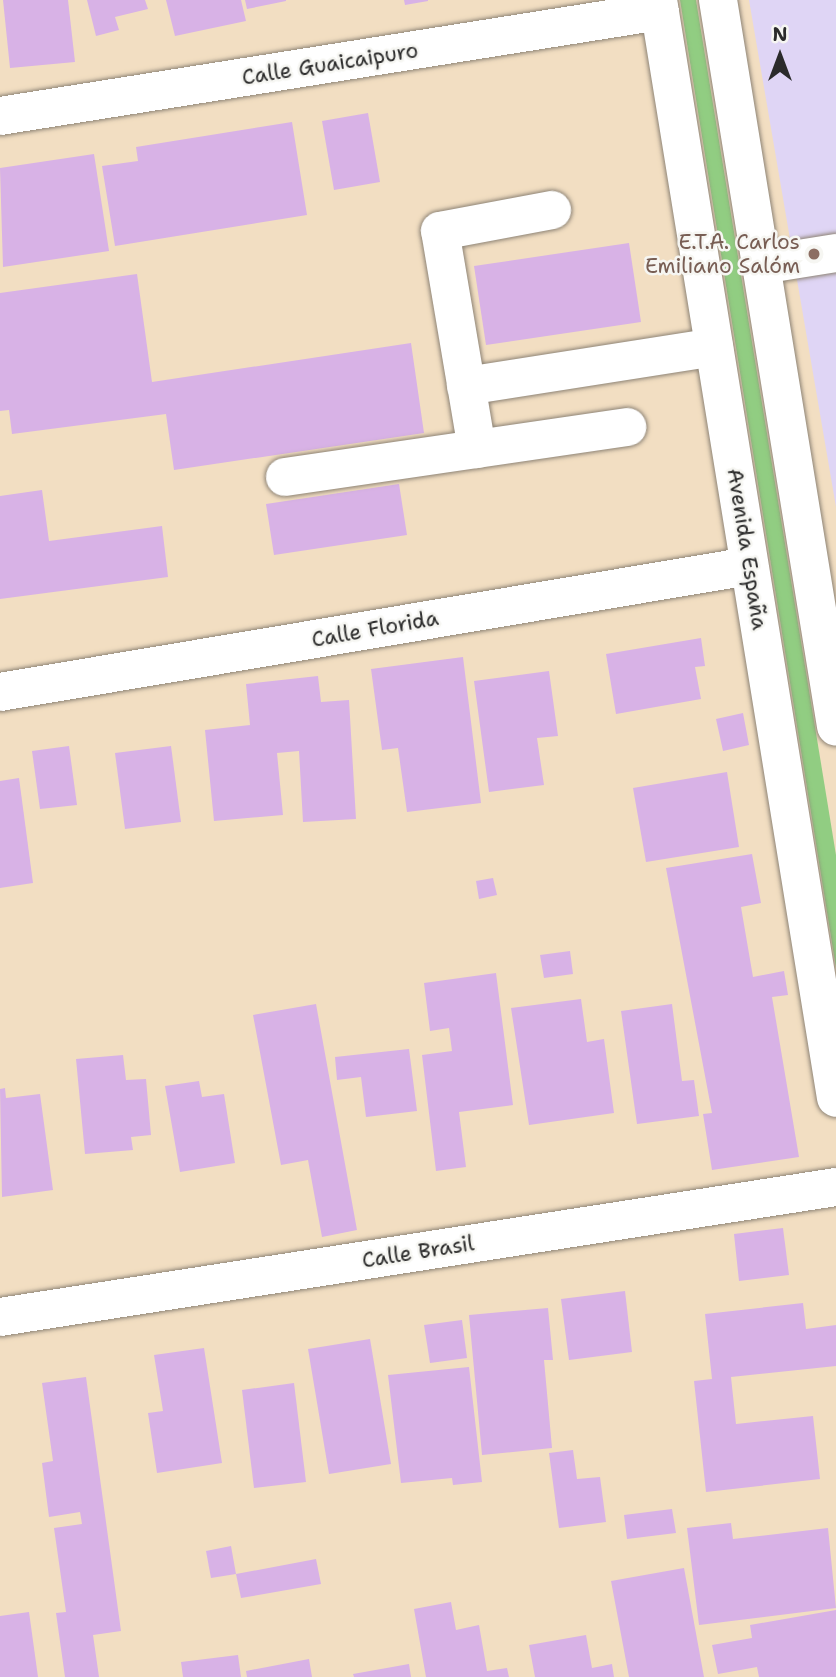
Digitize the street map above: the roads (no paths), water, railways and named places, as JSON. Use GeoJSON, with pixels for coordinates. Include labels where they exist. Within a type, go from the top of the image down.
{"type":"FeatureCollection","features":[{"type":"Feature","properties":{"kind":"street"},"geometry":{"type":"LineString","coordinates":[[718,0],[836,726]]}},
{"type":"Feature","properties":{"kind":"street","name":"Calle Guaicaipuro"},"geometry":{"type":"LineString","coordinates":[[0,116],[659,6]]}},
{"type":"Feature","properties":{"kind":"street","name":"Avenida España"},"geometry":{"type":"LineString","coordinates":[[659,6],[836,1098]]}},
{"type":"Feature","properties":{"kind":"street"},"geometry":{"type":"LineString","coordinates":[[477,449],[440,232],[552,210]]}},
{"type":"Feature","properties":{"kind":"street"},"geometry":{"type":"LineString","coordinates":[[761,265],[836,253]]}},
{"type":"Feature","properties":{"kind":"street"},"geometry":{"type":"LineString","coordinates":[[466,386],[714,346]]}},
{"type":"Feature","properties":{"kind":"street"},"geometry":{"type":"LineString","coordinates":[[285,477],[627,427]]}},
{"type":"Feature","properties":{"kind":"street","name":"Calle Florida"},"geometry":{"type":"LineString","coordinates":[[0,692],[749,566]]}},
{"type":"Feature","properties":{"kind":"street","name":"Calle Brasil"},"geometry":{"type":"LineString","coordinates":[[0,1317],[836,1187]]}},
{"type":"Feature","properties":{"kind":"place","name":"E.T.A. Carlos Emiliano Salóm"},"geometry":{"type":"Point","coordinates":[814,254]}}]}
